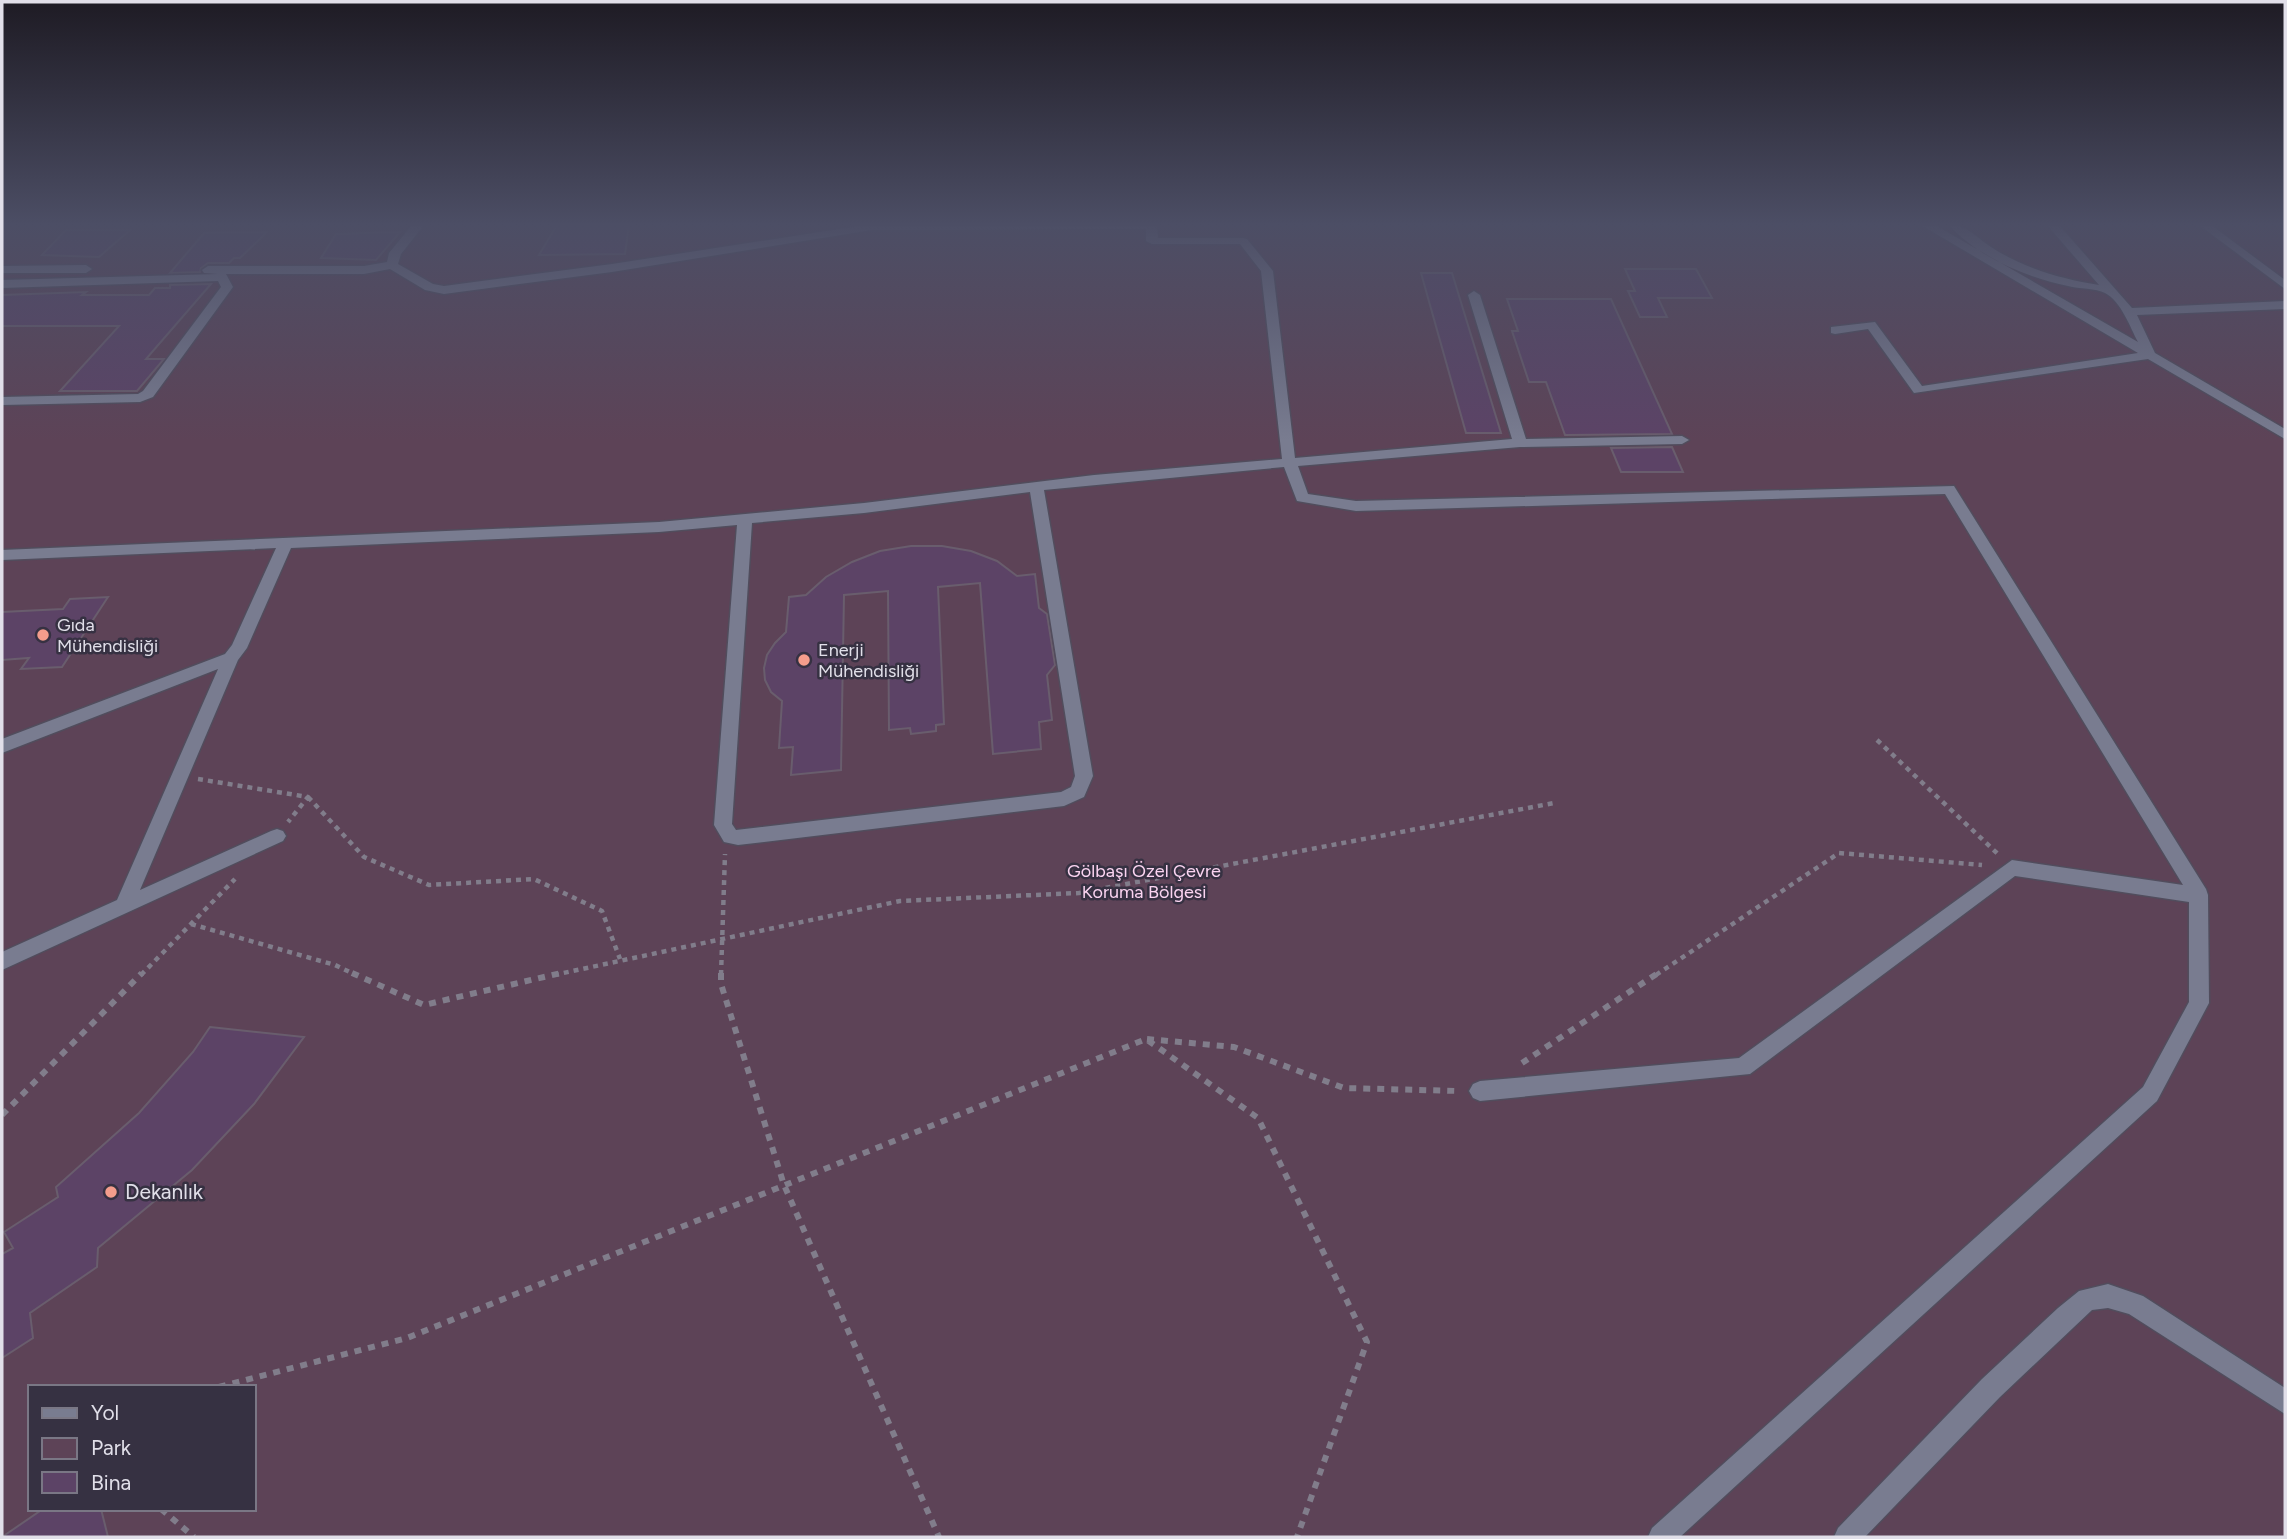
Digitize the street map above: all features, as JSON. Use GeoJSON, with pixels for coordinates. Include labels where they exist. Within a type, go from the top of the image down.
{"type":"FeatureCollection","features":[{"type":"Feature","properties":{"kind":"street"},"geometry":{"type":"LineString","coordinates":[[2,401],[140,398],[148,394],[220,297]]}},
{"type":"Feature","properties":{"kind":"street"},"geometry":{"type":"LineString","coordinates":[[1270,297],[1289,462],[1302,498],[1356,506],[1949,489],[2199,895],[2199,1003],[2150,1094],[1661,1537]]}},
{"type":"Feature","properties":{"kind":"street"},"geometry":{"type":"LineString","coordinates":[[1475,297],[1520,443]]}},
{"type":"Feature","properties":{"kind":"street"},"geometry":{"type":"LineString","coordinates":[[2050,297],[2284,433]]}},
{"type":"Feature","properties":{"kind":"street"},"geometry":{"type":"LineString","coordinates":[[2115,297],[2129,312],[2150,355]]}},
{"type":"Feature","properties":{"kind":"street"},"geometry":{"type":"LineString","coordinates":[[2129,312],[2285,305]]}},
{"type":"Feature","properties":{"kind":"street"},"geometry":{"type":"LineString","coordinates":[[1835,330],[1871,325],[1919,390],[2150,355]]}},
{"type":"Feature","properties":{"kind":"street"},"geometry":{"type":"LineString","coordinates":[[2,555],[659,527],[864,508],[1094,478],[1520,443],[1682,440]]}},
{"type":"Feature","properties":{"kind":"street"},"geometry":{"type":"LineString","coordinates":[[745,519],[723,825],[730,837],[738,838],[1063,799],[1078,792],[1084,776],[1036,486]]}},
{"type":"Feature","properties":{"kind":"street"},"geometry":{"type":"LineString","coordinates":[[124,905],[231,658],[239,648],[286,543]]}},
{"type":"Feature","properties":{"kind":"street"},"geometry":{"type":"LineString","coordinates":[[2,746],[231,658]]}},
{"type":"Feature","properties":{"kind":"street"},"geometry":{"type":"LineString","coordinates":[[2,961],[277,836]]}},
{"type":"Feature","properties":{"kind":"street"},"geometry":{"type":"LineString","coordinates":[[1479,1091],[1743,1067],[2012,868],[2199,895]]}},
{"type":"Feature","properties":{"kind":"street"},"geometry":{"type":"LineString","coordinates":[[1847,1537],[1991,1388],[2087,1299],[2108,1296],[2135,1304],[2285,1402]]}},
{"type":"Feature","properties":{"kind":"path"},"geometry":{"type":"LineString","coordinates":[[1877,740],[2012,868]]}},
{"type":"Feature","properties":{"kind":"path"},"geometry":{"type":"LineString","coordinates":[[180,776],[308,797],[364,857],[429,885],[534,879],[602,911],[620,958]]}},
{"type":"Feature","properties":{"kind":"path"},"geometry":{"type":"LineString","coordinates":[[277,836],[308,797]]}},
{"type":"Feature","properties":{"kind":"path"},"geometry":{"type":"LineString","coordinates":[[191,924],[335,965],[424,1005],[620,958],[900,901],[1079,893],[1554,803]]}},
{"type":"Feature","properties":{"kind":"path"},"geometry":{"type":"LineString","coordinates":[[726,832],[721,984],[785,1185],[939,1537]]}},
{"type":"Feature","properties":{"kind":"path"},"geometry":{"type":"LineString","coordinates":[[1514,1068],[1839,853],[2012,868]]}},
{"type":"Feature","properties":{"kind":"path"},"geometry":{"type":"LineString","coordinates":[[2,1115],[239,875]]}},
{"type":"Feature","properties":{"kind":"path"},"geometry":{"type":"LineString","coordinates":[[1146,1039],[1258,1118],[1367,1342],[1297,1537]]}},
{"type":"Feature","properties":{"kind":"path"},"geometry":{"type":"LineString","coordinates":[[227,1385],[407,1338],[1146,1039],[1234,1047],[1344,1088],[1479,1091]]}},
{"type":"Feature","properties":{"kind":"path"},"geometry":{"type":"LineString","coordinates":[[163,1511],[194,1537]]}},
{"type":"Feature","properties":{"kind":"green space","name":"Gölbaşı Özel Çevre Koruma Bölgesi"},"geometry":{"type":"Polygon","coordinates":[[[2,297],[2285,297],[2285,1537],[2,1537],[2,297]]]}},
{"type":"Feature","properties":{"kind":"building"},"geometry":{"type":"Polygon","coordinates":[[[2,297],[200,297],[146,359],[164,359],[137,391],[60,391],[119,326],[2,326],[2,297]]]}},
{"type":"Feature","properties":{"kind":"building"},"geometry":{"type":"Polygon","coordinates":[[[1428,297],[1459,297],[1501,433],[1466,433],[1428,297]]]}},
{"type":"Feature","properties":{"kind":"building"},"geometry":{"type":"Polygon","coordinates":[[[1631,297],[1712,298],[1658,298],[1667,317],[1640,317],[1631,297]]]}},
{"type":"Feature","properties":{"kind":"building"},"geometry":{"type":"Polygon","coordinates":[[[1507,299],[1611,299],[1672,434],[1565,435],[1546,382],[1529,382],[1512,331],[1518,331],[1507,299]]]}},
{"type":"Feature","properties":{"kind":"building"},"geometry":{"type":"Polygon","coordinates":[[[1672,447],[1683,472],[1621,472],[1611,448],[1672,447]]]}},
{"type":"Feature","properties":{"kind":"building","name":"Enerji Mühendisliği"},"geometry":{"type":"Polygon","coordinates":[[[911,546],[942,546],[971,551],[997,561],[1017,576],[1035,574],[1039,608],[1047,614],[1055,665],[1047,675],[1052,720],[1039,722],[1041,749],[993,754],[980,583],[938,587],[944,724],[936,725],[936,731],[911,734],[910,728],[889,730],[888,591],[844,595],[841,770],[791,775],[793,747],[779,748],[782,701],[771,692],[765,680],[764,668],[767,655],[786,632],[789,597],[806,595],[826,577],[852,562],[880,551],[911,546]]]}},
{"type":"Feature","properties":{"kind":"building","name":"Gıda Mühendisliği"},"geometry":{"type":"Polygon","coordinates":[[[108,597],[62,667],[21,669],[29,658],[2,660],[2,612],[63,609],[70,599],[108,597]]]}},
{"type":"Feature","properties":{"kind":"building","name":"Dekanlık"},"geometry":{"type":"Polygon","coordinates":[[[210,1027],[304,1037],[254,1104],[192,1170],[98,1248],[97,1267],[30,1313],[33,1338],[2,1358],[2,1254],[13,1248],[4,1232],[58,1197],[56,1187],[139,1113],[193,1052],[210,1027]]]}},
{"type":"Feature","properties":{"kind":"building"},"geometry":{"type":"Polygon","coordinates":[[[40,1511],[102,1511],[108,1537],[2,1537],[40,1511]]]}},
{"type":"Feature","properties":{"kind":"place","name":"Gıda Mühendisliği"},"geometry":{"type":"Point","coordinates":[43,635]}},
{"type":"Feature","properties":{"kind":"place","name":"Enerji Mühendisliği"},"geometry":{"type":"Point","coordinates":[804,660]}},
{"type":"Feature","properties":{"kind":"place","name":"Dekanlık"},"geometry":{"type":"Point","coordinates":[111,1192]}}]}
